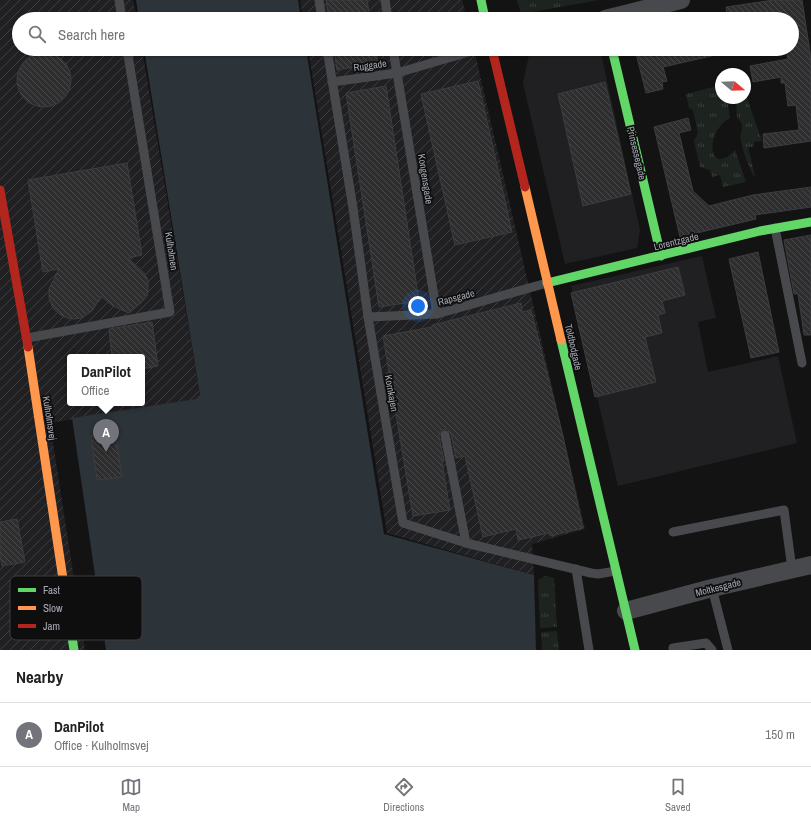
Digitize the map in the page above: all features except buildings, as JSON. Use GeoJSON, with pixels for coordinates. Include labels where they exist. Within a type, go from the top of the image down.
{"type":"FeatureCollection","features":[{"type":"Feature","properties":{"kind":"street"},"geometry":{"type":"LineString","coordinates":[[481,0],[484,12]]}},
{"type":"Feature","properties":{"kind":"street"},"geometry":{"type":"LineString","coordinates":[[633,12],[681,0]]}},
{"type":"Feature","properties":{"kind":"street","name":"Toldbodgade"},"geometry":{"type":"LineString","coordinates":[[494,56],[635,650]]}},
{"type":"Feature","properties":{"kind":"street","name":"Prinsessegade"},"geometry":{"type":"LineString","coordinates":[[614,56],[661,256]]}},
{"type":"Feature","properties":{"kind":"street","name":"Kulholmsvej"},"geometry":{"type":"LineString","coordinates":[[0,190],[27,338],[63,576]]}},
{"type":"Feature","properties":{"kind":"street","name":"Lorentzgade"},"geometry":{"type":"LineString","coordinates":[[547,283],[775,228],[811,222]]}},
{"type":"Feature","properties":{"kind":"street","name":"Moltkesgade"},"geometry":{"type":"LineString","coordinates":[[626,611],[712,588],[811,565]]}},
{"type":"Feature","properties":{"kind":"street","name":"Kulholmsvej"},"geometry":{"type":"LineString","coordinates":[[72,640],[74,650]]}},
{"type":"Feature","properties":{"kind":"lane"},"geometry":{"type":"LineString","coordinates":[[119,0],[121,12]]}},
{"type":"Feature","properties":{"kind":"lane"},"geometry":{"type":"LineString","coordinates":[[319,0],[321,12]]}},
{"type":"Feature","properties":{"kind":"lane"},"geometry":{"type":"LineString","coordinates":[[385,0],[387,12]]}},
{"type":"Feature","properties":{"kind":"lane","name":"Kulholmen"},"geometry":{"type":"LineString","coordinates":[[27,338],[170,312],[128,56]]}},
{"type":"Feature","properties":{"kind":"lane","name":"Kornkajen"},"geometry":{"type":"LineString","coordinates":[[328,56],[353,208],[368,317],[403,523],[466,543],[598,574],[616,571]]}},
{"type":"Feature","properties":{"kind":"lane","name":"Kongensgade"},"geometry":{"type":"LineString","coordinates":[[394,56],[437,314]]}},
{"type":"Feature","properties":{"kind":"lane","name":"Ruggade"},"geometry":{"type":"LineString","coordinates":[[332,82],[397,73],[455,56]]}},
{"type":"Feature","properties":{"kind":"lane"},"geometry":{"type":"LineString","coordinates":[[775,228],[802,363]]}},
{"type":"Feature","properties":{"kind":"lane","name":"Rapsgade"},"geometry":{"type":"LineString","coordinates":[[368,317],[437,314],[547,283]]}},
{"type":"Feature","properties":{"kind":"lane"},"geometry":{"type":"LineString","coordinates":[[445,435],[466,543]]}},
{"type":"Feature","properties":{"kind":"lane"},"geometry":{"type":"LineString","coordinates":[[673,532],[784,510],[792,569]]}},
{"type":"Feature","properties":{"kind":"lane"},"geometry":{"type":"LineString","coordinates":[[576,569],[589,650]]}},
{"type":"Feature","properties":{"kind":"lane"},"geometry":{"type":"LineString","coordinates":[[712,588],[728,650]]}},
{"type":"Feature","properties":{"kind":"lane"},"geometry":{"type":"LineString","coordinates":[[673,650],[673,648],[706,643],[712,650]]}},
{"type":"Feature","properties":{"kind":"shaded area"},"geometry":{"type":"Polygon","coordinates":[[[0,0],[133,0],[136,12],[12,12],[12,56],[143,56],[200,395],[197,399],[50,423],[74,576],[10,576],[10,640],[83,640],[85,650],[0,650],[0,0]]]}},
{"type":"Feature","properties":{"kind":"shaded area"},"geometry":{"type":"Polygon","coordinates":[[[136,0],[298,0],[300,12],[138,12],[136,0]]]}},
{"type":"Feature","properties":{"kind":"shaded area"},"geometry":{"type":"Polygon","coordinates":[[[300,0],[462,0],[465,12],[302,12],[300,0]]]}},
{"type":"Feature","properties":{"kind":"shaded area"},"geometry":{"type":"Polygon","coordinates":[[[145,56],[307,56],[384,534],[534,575],[536,650],[106,650],[105,640],[142,640],[142,576],[95,576],[72,418],[196,399],[200,395],[145,56]]]}},
{"type":"Feature","properties":{"kind":"shaded area"},"geometry":{"type":"Polygon","coordinates":[[[309,56],[476,56],[585,529],[532,544],[534,575],[387,533],[309,56]]]}},
{"type":"Feature","properties":{"kind":"shaded area"},"geometry":{"type":"Polygon","coordinates":[[[529,56],[602,56],[640,230],[637,248],[565,264],[523,83],[529,56]]]}},
{"type":"Feature","properties":{"kind":"shaded area"},"geometry":{"type":"Polygon","coordinates":[[[702,256],[716,318],[698,322],[708,372],[778,356],[797,443],[618,486],[571,286],[702,256]]]}},
{"type":"Feature","properties":{"kind":"green space"},"geometry":{"type":"Polygon","coordinates":[[[517,0],[599,0],[532,12],[520,12],[517,0]]]}},
{"type":"Feature","properties":{"kind":"green space"},"geometry":{"type":"Polygon","coordinates":[[[715,87],[715,104],[728,104],[730,118],[721,125],[716,133],[713,142],[713,150],[715,156],[719,159],[726,157],[735,150],[746,182],[723,187],[720,175],[712,177],[710,170],[700,167],[694,141],[698,133],[693,110],[689,108],[686,94],[715,87]]]}},
{"type":"Feature","properties":{"kind":"green space"},"geometry":{"type":"Polygon","coordinates":[[[736,104],[749,104],[762,141],[754,142],[754,147],[748,147],[754,177],[743,150],[741,138],[742,123],[737,118],[736,104]]]}},
{"type":"Feature","properties":{"kind":"green space"},"geometry":{"type":"Polygon","coordinates":[[[545,576],[554,578],[557,627],[540,628],[538,580],[545,576]]]}},
{"type":"Feature","properties":{"kind":"green space"},"geometry":{"type":"Polygon","coordinates":[[[557,631],[559,650],[542,650],[541,632],[557,631]]]}},
{"type":"Feature","properties":{"kind":"traffic: fast"},"geometry":{"type":"LineString","coordinates":[[481,0],[484,12]]}},
{"type":"Feature","properties":{"kind":"traffic: fast"},"geometry":{"type":"LineString","coordinates":[[614,56],[661,256]]}},
{"type":"Feature","properties":{"kind":"traffic: fast"},"geometry":{"type":"LineString","coordinates":[[547,283],[760,231],[811,222]]}},
{"type":"Feature","properties":{"kind":"traffic: fast"},"geometry":{"type":"LineString","coordinates":[[561,340],[635,650]]}},
{"type":"Feature","properties":{"kind":"traffic: fast"},"geometry":{"type":"LineString","coordinates":[[72,640],[74,650]]}},
{"type":"Feature","properties":{"kind":"traffic: slow"},"geometry":{"type":"LineString","coordinates":[[525,187],[561,340]]}},
{"type":"Feature","properties":{"kind":"traffic: slow"},"geometry":{"type":"LineString","coordinates":[[28,347],[63,576]]}},
{"type":"Feature","properties":{"kind":"traffic: jam"},"geometry":{"type":"LineString","coordinates":[[494,56],[525,187]]}},
{"type":"Feature","properties":{"kind":"traffic: jam"},"geometry":{"type":"LineString","coordinates":[[0,190],[28,347]]}},
{"type":"Feature","properties":{"kind":"place","name":"DanPilot"},"geometry":{"type":"Point","coordinates":[106,452]}}]}
